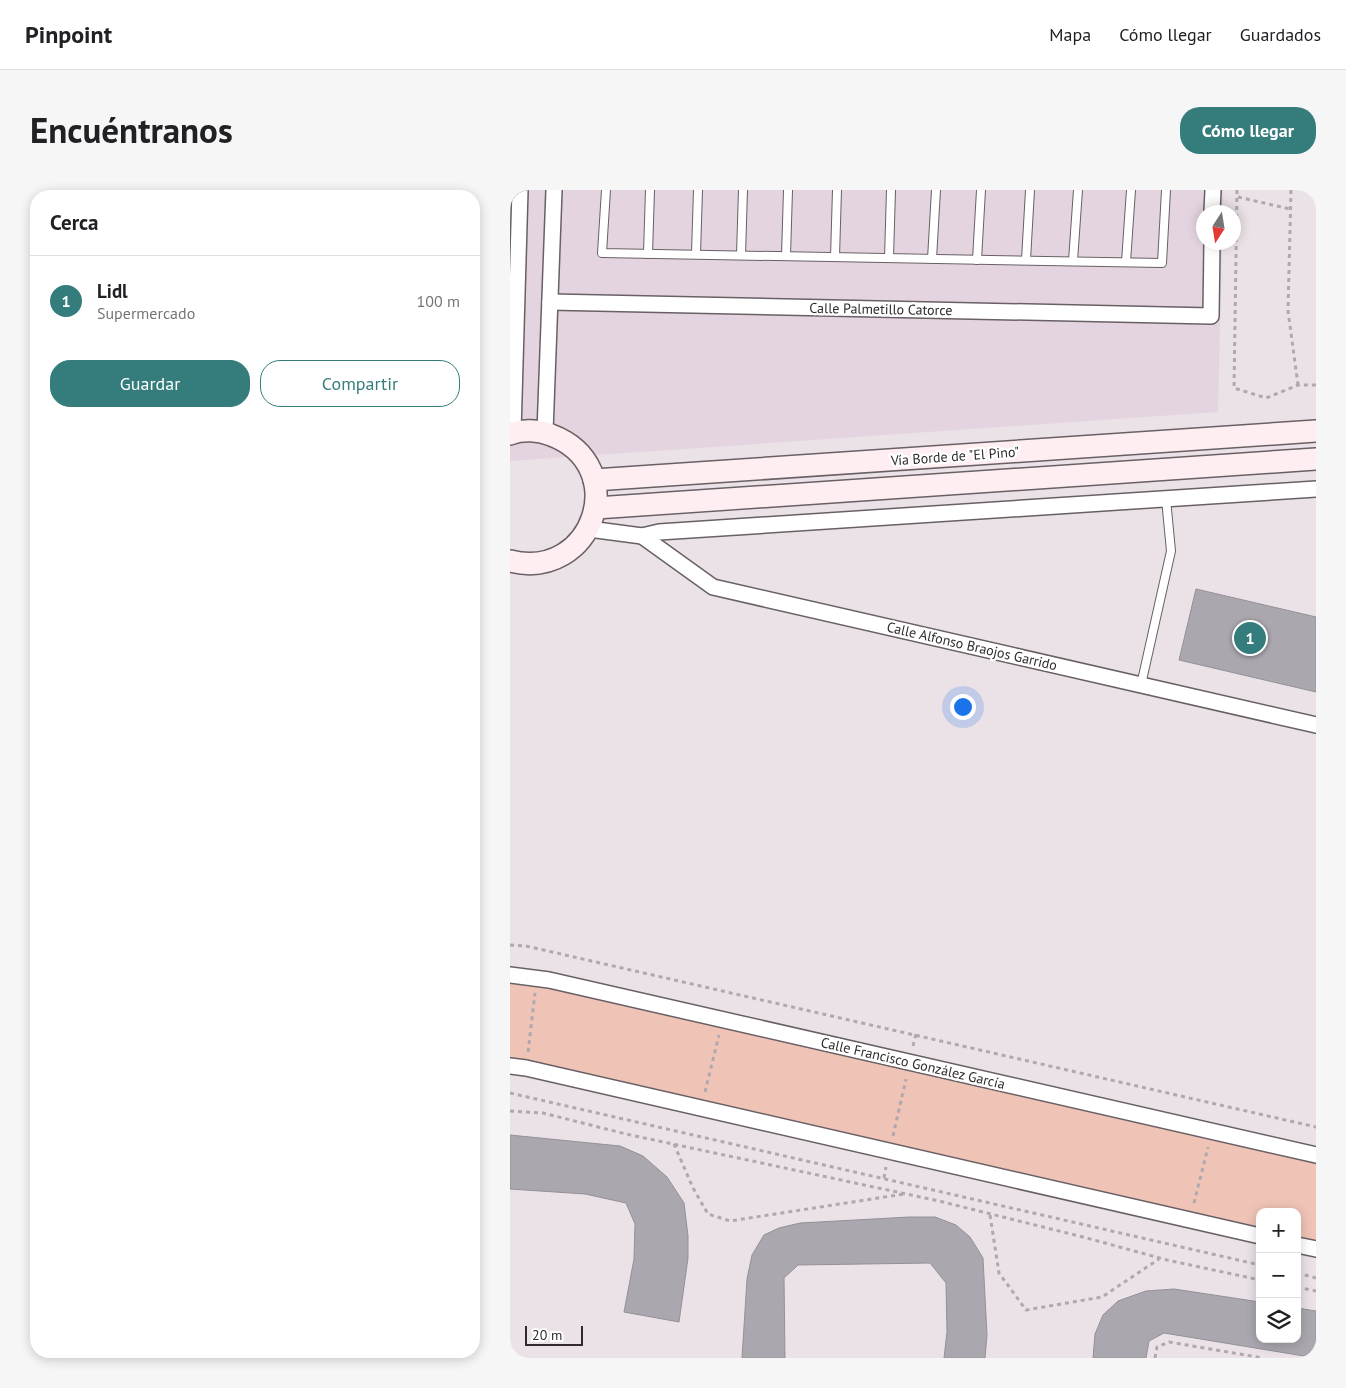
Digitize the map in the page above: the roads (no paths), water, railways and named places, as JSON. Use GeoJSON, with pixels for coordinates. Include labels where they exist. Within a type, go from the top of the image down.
{"type":"FeatureCollection","features":[{"type":"Feature","properties":{"kind":"main road"},"geometry":{"type":"LineString","coordinates":[[510,562],[534,564],[556,559],[575,546],[589,529],[596,508],[594,480],[587,464],[576,450],[562,439],[545,432],[529,430],[512,433]]}},
{"type":"Feature","properties":{"kind":"main road","name":"Vía Borde de \"El Pino\""},"geometry":{"type":"LineString","coordinates":[[594,480],[1316,431]]}},
{"type":"Feature","properties":{"kind":"main road","name":"Vía Borde de \"El Pino\""},"geometry":{"type":"LineString","coordinates":[[596,508],[1316,459]]}},
{"type":"Feature","properties":{"kind":"street"},"geometry":{"type":"LineString","coordinates":[[512,433],[514,302],[520,190]]}},
{"type":"Feature","properties":{"kind":"street"},"geometry":{"type":"LineString","coordinates":[[545,432],[554,190]]}},
{"type":"Feature","properties":{"kind":"street"},"geometry":{"type":"LineString","coordinates":[[1212,205],[1213,190]]}},
{"type":"Feature","properties":{"kind":"street","name":"Calle Palmetillo Catorce"},"geometry":{"type":"LineString","coordinates":[[550,302],[1211,316],[1212,250]]}},
{"type":"Feature","properties":{"kind":"street"},"geometry":{"type":"LineString","coordinates":[[589,529],[642,536],[659,532],[1316,490]]}},
{"type":"Feature","properties":{"kind":"street","name":"Calle Alfonso Braojos Garrido"},"geometry":{"type":"LineString","coordinates":[[642,536],[713,587],[1316,725]]}},
{"type":"Feature","properties":{"kind":"street","name":"Calle Francisco González García"},"geometry":{"type":"LineString","coordinates":[[510,975],[549,980],[1316,1155]]}},
{"type":"Feature","properties":{"kind":"street"},"geometry":{"type":"LineString","coordinates":[[510,1066],[526,1068],[1256,1235]]}},
{"type":"Feature","properties":{"kind":"street"},"geometry":{"type":"LineString","coordinates":[[1301,1246],[1316,1249]]}},
{"type":"Feature","properties":{"kind":"lane"},"geometry":{"type":"LineString","coordinates":[[606,190],[602,253],[1162,263],[1166,190]]}},
{"type":"Feature","properties":{"kind":"lane"},"geometry":{"type":"LineString","coordinates":[[648,254],[650,190]]}},
{"type":"Feature","properties":{"kind":"lane"},"geometry":{"type":"LineString","coordinates":[[696,254],[698,190]]}},
{"type":"Feature","properties":{"kind":"lane"},"geometry":{"type":"LineString","coordinates":[[741,255],[743,190]]}},
{"type":"Feature","properties":{"kind":"lane"},"geometry":{"type":"LineString","coordinates":[[786,256],[788,190]]}},
{"type":"Feature","properties":{"kind":"lane"},"geometry":{"type":"LineString","coordinates":[[835,257],[837,190]]}},
{"type":"Feature","properties":{"kind":"lane"},"geometry":{"type":"LineString","coordinates":[[889,258],[891,190]]}},
{"type":"Feature","properties":{"kind":"lane"},"geometry":{"type":"LineString","coordinates":[[932,259],[936,190]]}},
{"type":"Feature","properties":{"kind":"lane"},"geometry":{"type":"LineString","coordinates":[[977,260],[981,190]]}},
{"type":"Feature","properties":{"kind":"lane"},"geometry":{"type":"LineString","coordinates":[[1026,260],[1030,190]]}},
{"type":"Feature","properties":{"kind":"lane"},"geometry":{"type":"LineString","coordinates":[[1073,261],[1078,190]]}},
{"type":"Feature","properties":{"kind":"lane"},"geometry":{"type":"LineString","coordinates":[[1126,262],[1131,190]]}},
{"type":"Feature","properties":{"kind":"lane"},"geometry":{"type":"LineString","coordinates":[[1141,685],[1171,551],[1166,499]]}},
{"type":"Feature","properties":{"kind":"place","name":"Lidl"},"geometry":{"type":"Point","coordinates":[1250,638]}}]}
